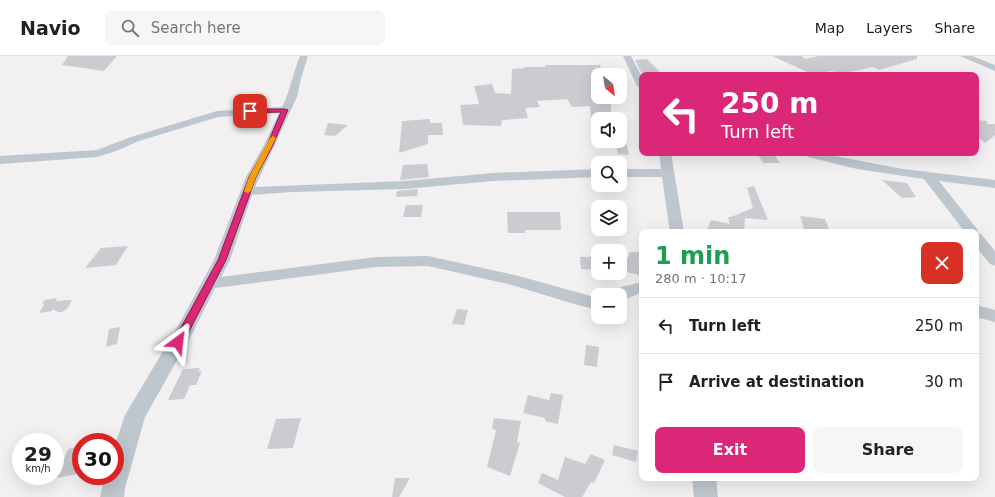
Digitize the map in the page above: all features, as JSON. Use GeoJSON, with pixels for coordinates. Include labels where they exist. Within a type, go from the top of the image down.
{"type":"FeatureCollection","features":[{"type":"Feature","properties":{"kind":"street"},"geometry":{"type":"LineString","coordinates":[[108,494],[134,415],[185,330],[222,260],[252,177],[270,145],[292,97],[296,78],[304,56]]}},
{"type":"Feature","properties":{"kind":"street"},"geometry":{"type":"LineString","coordinates":[[628,56],[639,80]]}},
{"type":"Feature","properties":{"kind":"street"},"geometry":{"type":"LineString","coordinates":[[964,56],[995,68]]}},
{"type":"Feature","properties":{"kind":"street"},"geometry":{"type":"LineString","coordinates":[[0,160],[97,153],[112,149],[135,139],[182,126],[217,114],[285,110]]}},
{"type":"Feature","properties":{"kind":"street"},"geometry":{"type":"LineString","coordinates":[[665,156],[677,229]]}},
{"type":"Feature","properties":{"kind":"street"},"geometry":{"type":"LineString","coordinates":[[816,156],[859,166],[995,184]]}},
{"type":"Feature","properties":{"kind":"street"},"geometry":{"type":"LineString","coordinates":[[248,191],[292,188],[405,185],[493,177],[591,173]]}},
{"type":"Feature","properties":{"kind":"street"},"geometry":{"type":"LineString","coordinates":[[627,173],[668,173]]}},
{"type":"Feature","properties":{"kind":"street"},"geometry":{"type":"LineString","coordinates":[[928,176],[970,229]]}},
{"type":"Feature","properties":{"kind":"street"},"geometry":{"type":"LineString","coordinates":[[979,241],[995,261]]}},
{"type":"Feature","properties":{"kind":"street"},"geometry":{"type":"LineString","coordinates":[[209,284],[376,262],[428,261],[515,280],[591,302]]}},
{"type":"Feature","properties":{"kind":"street"},"geometry":{"type":"LineString","coordinates":[[627,291],[639,287]]}},
{"type":"Feature","properties":{"kind":"street"},"geometry":{"type":"LineString","coordinates":[[979,312],[995,316]]}},
{"type":"Feature","properties":{"kind":"street"},"geometry":{"type":"LineString","coordinates":[[704,481],[706,497]]}},
{"type":"Feature","properties":{"kind":"building"},"geometry":{"type":"Polygon","coordinates":[[[68,56],[117,56],[104,71],[62,65],[68,56]]]}},
{"type":"Feature","properties":{"kind":"building"},"geometry":{"type":"Polygon","coordinates":[[[772,56],[801,56],[805,59],[819,56],[917,56],[917,59],[879,70],[873,67],[850,72],[808,72],[772,56]]]}},
{"type":"Feature","properties":{"kind":"building"},"geometry":{"type":"Polygon","coordinates":[[[647,59],[660,72],[641,72],[635,60],[647,59]]]}},
{"type":"Feature","properties":{"kind":"building"},"geometry":{"type":"Polygon","coordinates":[[[545,65],[600,65],[601,68],[591,68],[591,104],[611,104],[611,112],[591,112],[591,118],[590,106],[572,107],[567,99],[537,101],[540,107],[525,108],[528,118],[502,120],[501,126],[463,125],[460,105],[479,104],[474,86],[492,84],[495,93],[511,94],[512,69],[525,67],[546,67],[545,65]]]}},
{"type":"Feature","properties":{"kind":"building"},"geometry":{"type":"Polygon","coordinates":[[[430,119],[430,123],[442,123],[443,135],[428,135],[428,144],[399,153],[402,121],[430,119]]]}},
{"type":"Feature","properties":{"kind":"building"},"geometry":{"type":"Polygon","coordinates":[[[979,120],[987,121],[987,124],[995,124],[995,135],[985,143],[980,139],[979,120]]]}},
{"type":"Feature","properties":{"kind":"building"},"geometry":{"type":"Polygon","coordinates":[[[328,123],[348,125],[335,136],[324,135],[328,123]]]}},
{"type":"Feature","properties":{"kind":"building"},"geometry":{"type":"Polygon","coordinates":[[[627,146],[629,155],[618,154],[617,148],[627,148],[627,146]]]}},
{"type":"Feature","properties":{"kind":"building"},"geometry":{"type":"Polygon","coordinates":[[[759,156],[775,156],[780,163],[763,163],[759,156]]]}},
{"type":"Feature","properties":{"kind":"building"},"geometry":{"type":"Polygon","coordinates":[[[427,164],[429,177],[400,180],[403,165],[427,164]]]}},
{"type":"Feature","properties":{"kind":"building"},"geometry":{"type":"Polygon","coordinates":[[[882,180],[907,183],[916,197],[902,198],[882,180]]]}},
{"type":"Feature","properties":{"kind":"building"},"geometry":{"type":"Polygon","coordinates":[[[754,186],[768,220],[745,218],[744,229],[707,229],[711,220],[730,224],[728,217],[753,208],[747,188],[754,186]]]}},
{"type":"Feature","properties":{"kind":"building"},"geometry":{"type":"Polygon","coordinates":[[[418,189],[417,196],[396,197],[397,191],[418,189]]]}},
{"type":"Feature","properties":{"kind":"building"},"geometry":{"type":"Polygon","coordinates":[[[406,205],[423,205],[421,217],[403,217],[406,205]]]}},
{"type":"Feature","properties":{"kind":"building"},"geometry":{"type":"Polygon","coordinates":[[[507,212],[560,212],[561,230],[525,230],[525,233],[508,233],[507,212]]]}},
{"type":"Feature","properties":{"kind":"building"},"geometry":{"type":"Polygon","coordinates":[[[800,216],[825,219],[829,229],[804,229],[800,216]]]}},
{"type":"Feature","properties":{"kind":"building"},"geometry":{"type":"Polygon","coordinates":[[[128,246],[116,265],[85,268],[101,248],[128,246]]]}},
{"type":"Feature","properties":{"kind":"building"},"geometry":{"type":"Polygon","coordinates":[[[630,252],[639,252],[639,275],[627,272],[627,260],[630,252]]]}},
{"type":"Feature","properties":{"kind":"building"},"geometry":{"type":"Polygon","coordinates":[[[580,257],[591,257],[591,270],[581,269],[580,257]]]}},
{"type":"Feature","properties":{"kind":"building"},"geometry":{"type":"Polygon","coordinates":[[[57,298],[56,301],[72,300],[67,309],[62,312],[58,312],[53,309],[52,311],[39,313],[44,304],[42,303],[45,300],[57,298]]]}},
{"type":"Feature","properties":{"kind":"building"},"geometry":{"type":"Polygon","coordinates":[[[457,309],[468,310],[464,325],[452,324],[457,309]]]}},
{"type":"Feature","properties":{"kind":"building"},"geometry":{"type":"Polygon","coordinates":[[[120,327],[117,344],[106,347],[109,329],[120,327]]]}},
{"type":"Feature","properties":{"kind":"building"},"geometry":{"type":"Polygon","coordinates":[[[586,345],[599,347],[597,367],[584,365],[586,345]]]}},
{"type":"Feature","properties":{"kind":"building"},"geometry":{"type":"Polygon","coordinates":[[[200,368],[198,372],[202,371],[196,385],[190,385],[184,399],[168,400],[183,369],[200,368]]]}},
{"type":"Feature","properties":{"kind":"building"},"geometry":{"type":"Polygon","coordinates":[[[551,393],[563,395],[558,424],[545,421],[545,418],[523,413],[528,395],[549,400],[551,393]]]}},
{"type":"Feature","properties":{"kind":"building"},"geometry":{"type":"Polygon","coordinates":[[[301,418],[293,448],[267,449],[276,419],[301,418]]]}},
{"type":"Feature","properties":{"kind":"building"},"geometry":{"type":"Polygon","coordinates":[[[494,418],[521,421],[517,442],[520,443],[510,476],[487,467],[496,430],[492,429],[494,418]]]}},
{"type":"Feature","properties":{"kind":"building"},"geometry":{"type":"Polygon","coordinates":[[[614,445],[638,451],[636,462],[612,455],[614,445]]]}},
{"type":"Feature","properties":{"kind":"building"},"geometry":{"type":"Polygon","coordinates":[[[72,448],[72,475],[64,477],[64,460],[68,449],[72,448]]]}},
{"type":"Feature","properties":{"kind":"building"},"geometry":{"type":"Polygon","coordinates":[[[591,454],[605,460],[594,483],[591,482],[582,497],[565,497],[538,483],[542,473],[558,480],[565,457],[585,464],[591,454]]]}},
{"type":"Feature","properties":{"kind":"building"},"geometry":{"type":"Polygon","coordinates":[[[395,478],[410,478],[399,497],[392,497],[395,478]]]}},
{"type":"Feature","properties":{"kind":"slow traffic"},"geometry":{"type":"LineString","coordinates":[[248,191],[252,177],[273,138]]}},
{"type":"Feature","properties":{"kind":"route"},"geometry":{"type":"LineString","coordinates":[[178,342],[222,260],[252,177],[270,145],[285,110],[250,111]]}}]}
